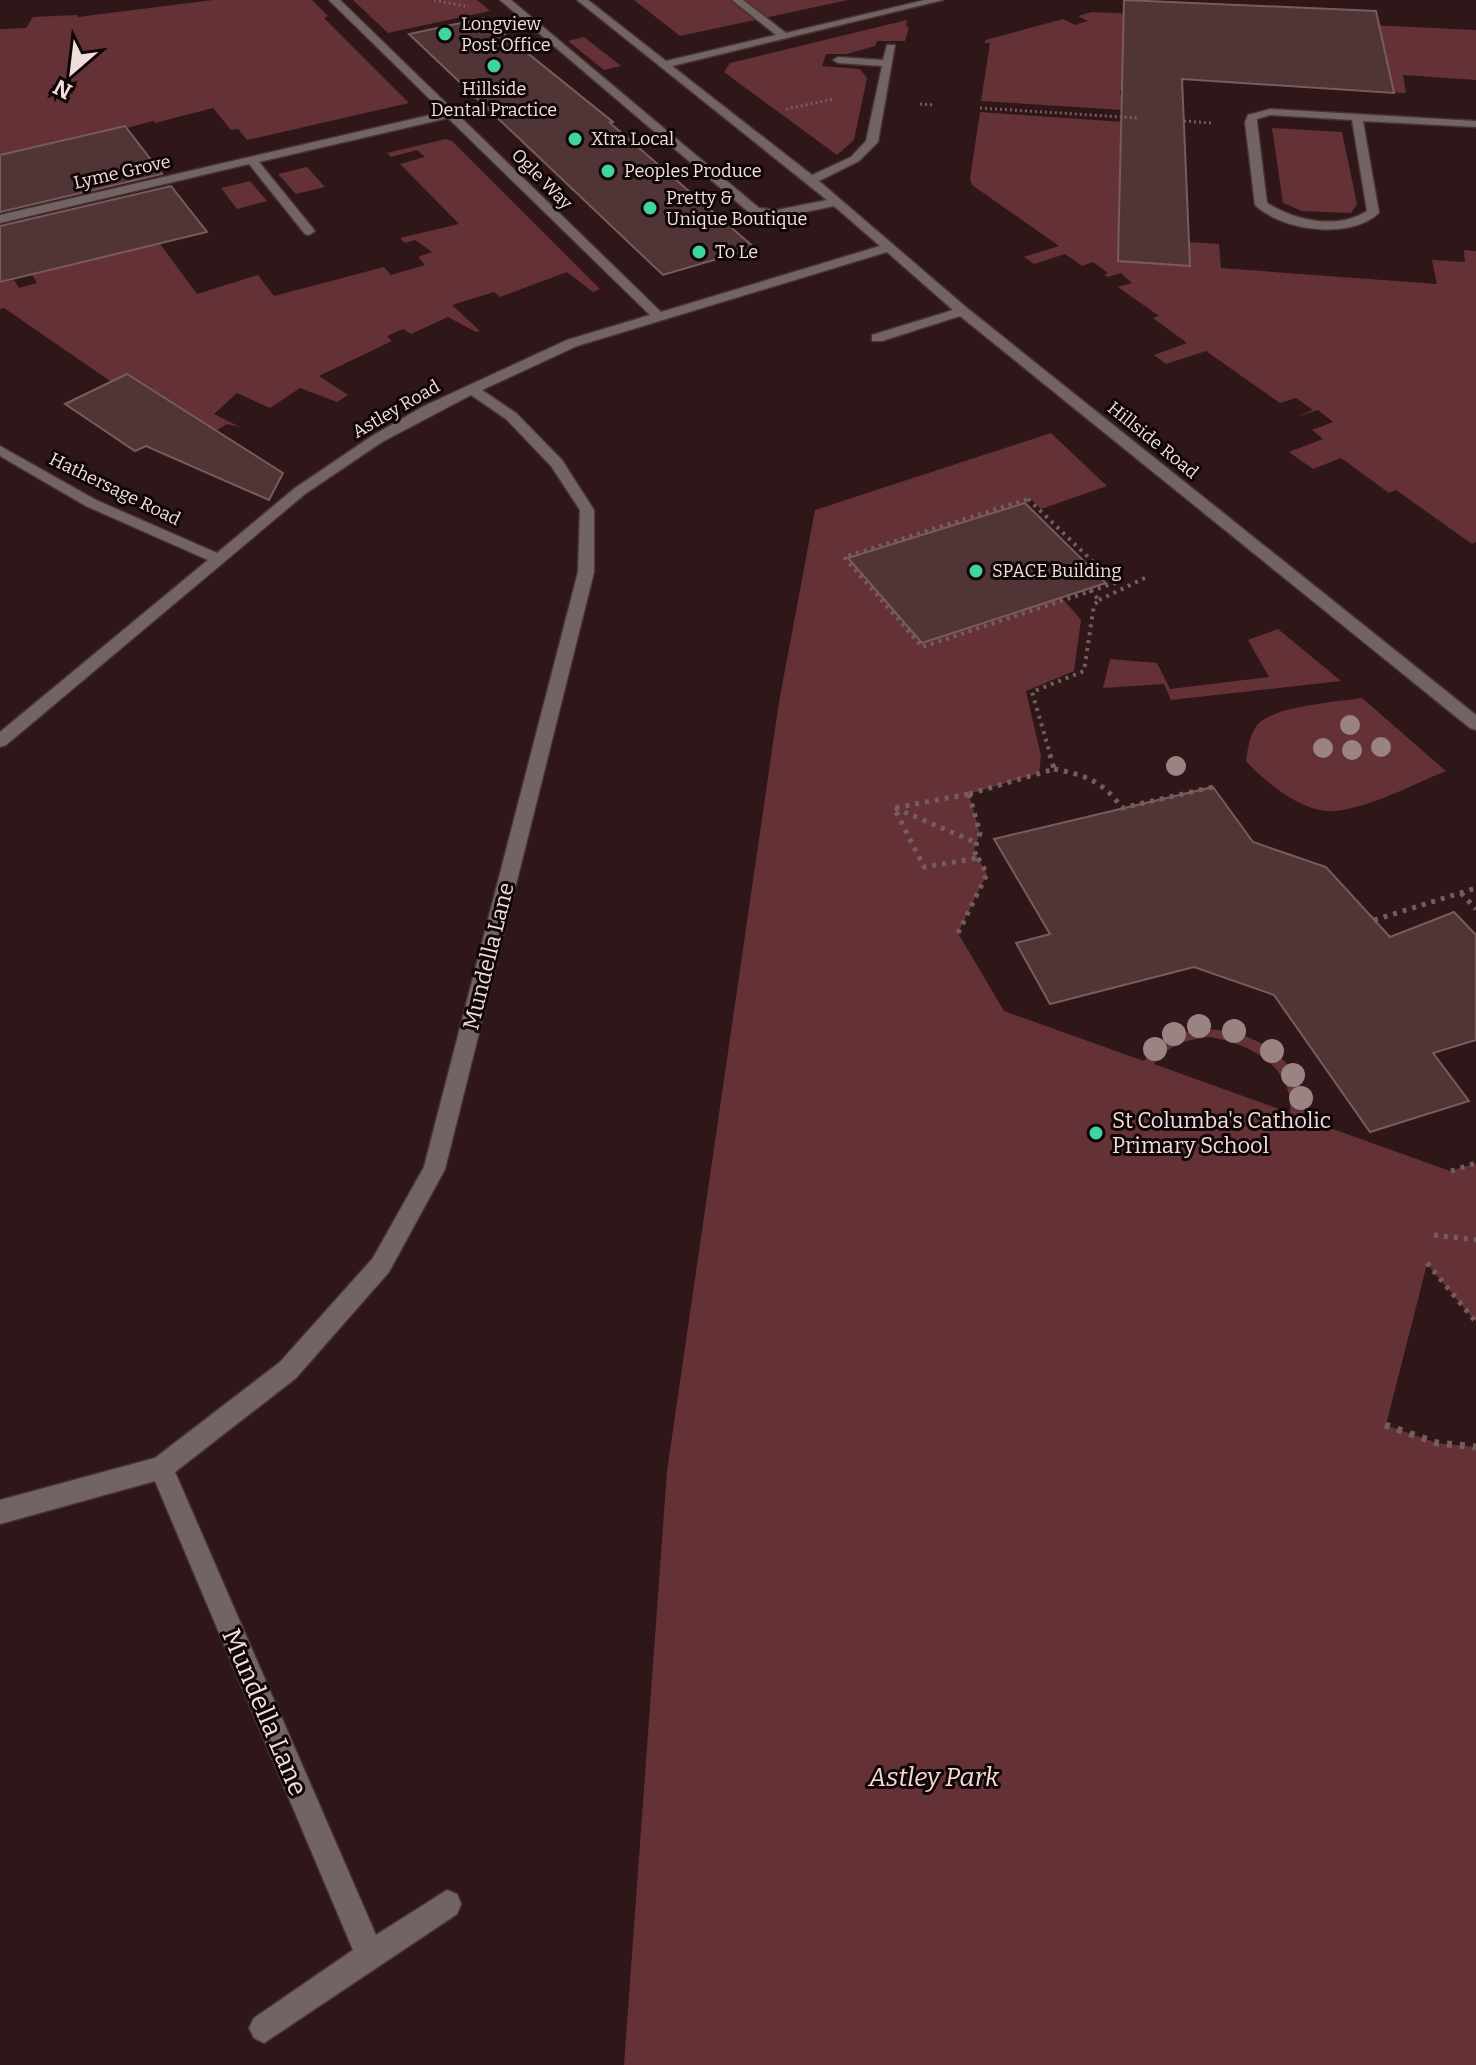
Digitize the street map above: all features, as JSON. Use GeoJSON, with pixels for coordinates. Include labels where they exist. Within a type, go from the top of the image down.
{"type":"FeatureCollection","features":[{"type":"Feature","properties":{"kind":"street","name":"Ogle Way"},"geometry":{"type":"LineString","coordinates":[[334,0],[657,315]]}},
{"type":"Feature","properties":{"kind":"street"},"geometry":{"type":"LineString","coordinates":[[505,0],[755,211],[791,213],[835,202]]}},
{"type":"Feature","properties":{"kind":"street","name":"Hillside Road"},"geometry":{"type":"LineString","coordinates":[[582,0],[811,180],[962,311],[1476,724]]}},
{"type":"Feature","properties":{"kind":"street"},"geometry":{"type":"LineString","coordinates":[[737,0],[784,36]]}},
{"type":"Feature","properties":{"kind":"street"},"geometry":{"type":"LineString","coordinates":[[665,64],[938,0]]}},
{"type":"Feature","properties":{"kind":"street"},"geometry":{"type":"LineString","coordinates":[[811,180],[855,159],[872,142],[891,47]]}},
{"type":"Feature","properties":{"kind":"street"},"geometry":{"type":"LineString","coordinates":[[838,60],[888,63]]}},
{"type":"Feature","properties":{"kind":"street"},"geometry":{"type":"LineString","coordinates":[[1357,117],[1373,213],[1367,218],[1344,224],[1313,223],[1280,216],[1261,205],[1252,117],[1270,112],[1357,117],[1476,124]]}},
{"type":"Feature","properties":{"kind":"street","name":"Lyme Grove"},"geometry":{"type":"LineString","coordinates":[[0,219],[450,114]]}},
{"type":"Feature","properties":{"kind":"street"},"geometry":{"type":"LineString","coordinates":[[252,161],[309,231]]}},
{"type":"Feature","properties":{"kind":"street","name":"Astley Road"},"geometry":{"type":"LineString","coordinates":[[0,741],[216,558],[300,491],[377,439],[470,388],[572,343],[887,248]]}},
{"type":"Feature","properties":{"kind":"street"},"geometry":{"type":"LineString","coordinates":[[877,338],[962,311]]}},
{"type":"Feature","properties":{"kind":"street","name":"Mundella Lane"},"geometry":{"type":"LineString","coordinates":[[0,1512],[161,1468],[288,1370],[381,1265],[434,1169],[586,572],[587,510],[557,463],[511,416],[470,388]]}},
{"type":"Feature","properties":{"kind":"street","name":"Hathersage Road"},"geometry":{"type":"LineString","coordinates":[[0,450],[91,503],[216,558]]}},
{"type":"Feature","properties":{"kind":"street","name":"Mundella Lane"},"geometry":{"type":"LineString","coordinates":[[161,1468],[370,1956]]}},
{"type":"Feature","properties":{"kind":"street"},"geometry":{"type":"LineString","coordinates":[[264,2028],[447,1904]]}},
{"type":"Feature","properties":{"kind":"path"},"geometry":{"type":"LineString","coordinates":[[434,0],[476,9]]}},
{"type":"Feature","properties":{"kind":"path"},"geometry":{"type":"LineString","coordinates":[[783,110],[837,98]]}},
{"type":"Feature","properties":{"kind":"path"},"geometry":{"type":"LineString","coordinates":[[980,108],[1138,118]]}},
{"type":"Feature","properties":{"kind":"path"},"geometry":{"type":"LineString","coordinates":[[1028,499],[1115,583],[1090,590],[922,647],[844,557],[1028,499]]}},
{"type":"Feature","properties":{"kind":"path"},"geometry":{"type":"LineString","coordinates":[[1054,769],[1032,692],[1084,671],[1094,605],[1147,577]]}},
{"type":"Feature","properties":{"kind":"path"},"geometry":{"type":"LineString","coordinates":[[1090,590],[1099,600]]}},
{"type":"Feature","properties":{"kind":"path"},"geometry":{"type":"LineString","coordinates":[[894,808],[969,794],[1054,769],[1089,776],[1107,785],[1122,808],[1213,787]]}},
{"type":"Feature","properties":{"kind":"path"},"geometry":{"type":"LineString","coordinates":[[958,933],[987,874],[974,851],[980,833],[969,794]]}},
{"type":"Feature","properties":{"kind":"path"},"geometry":{"type":"LineString","coordinates":[[894,808],[977,843]]}},
{"type":"Feature","properties":{"kind":"path"},"geometry":{"type":"LineString","coordinates":[[894,808],[924,867],[978,858]]}},
{"type":"Feature","properties":{"kind":"path"},"geometry":{"type":"LineString","coordinates":[[1374,920],[1476,888]]}},
{"type":"Feature","properties":{"kind":"path"},"geometry":{"type":"LineString","coordinates":[[1461,893],[1476,909]]}},
{"type":"Feature","properties":{"kind":"path"},"geometry":{"type":"LineString","coordinates":[[1451,1171],[1476,1163]]}},
{"type":"Feature","properties":{"kind":"path"},"geometry":{"type":"LineString","coordinates":[[1434,1235],[1476,1240]]}},
{"type":"Feature","properties":{"kind":"path"},"geometry":{"type":"LineString","coordinates":[[1427,1263],[1476,1322]]}},
{"type":"Feature","properties":{"kind":"path"},"geometry":{"type":"LineString","coordinates":[[1385,1425],[1437,1443],[1476,1447]]}},
{"type":"Feature","properties":{"kind":"green space"},"geometry":{"type":"Polygon","coordinates":[[[213,0],[312,0],[328,16],[324,18],[409,103],[247,140],[238,129],[231,130],[213,108],[0,162],[0,29],[26,28],[33,17],[78,17],[213,0]]]}},
{"type":"Feature","properties":{"kind":"green space"},"geometry":{"type":"Polygon","coordinates":[[[353,0],[477,0],[490,11],[388,33],[353,0]]]}},
{"type":"Feature","properties":{"kind":"green space"},"geometry":{"type":"Polygon","coordinates":[[[634,0],[848,0],[680,36],[634,0]]]}},
{"type":"Feature","properties":{"kind":"green space"},"geometry":{"type":"Polygon","coordinates":[[[1092,12],[1476,30],[1476,80],[1403,75],[1406,93],[1385,92],[1381,75],[1191,63],[1192,80],[1184,79],[1183,84],[1140,81],[1120,91],[1120,95],[1139,96],[1138,111],[981,101],[990,43],[984,43],[986,40],[1063,19],[1075,25],[1088,21],[1078,16],[1092,12]]]}},
{"type":"Feature","properties":{"kind":"green space"},"geometry":{"type":"Polygon","coordinates":[[[907,20],[906,26],[909,27],[905,41],[877,41],[875,46],[847,54],[826,54],[822,66],[860,69],[867,78],[854,140],[837,155],[724,72],[730,63],[907,20]]]}},
{"type":"Feature","properties":{"kind":"green space"},"geometry":{"type":"Polygon","coordinates":[[[584,37],[621,66],[604,70],[568,41],[584,37]]]}},
{"type":"Feature","properties":{"kind":"green space"},"geometry":{"type":"Polygon","coordinates":[[[980,112],[1138,123],[1188,242],[1219,244],[1221,268],[1437,284],[1432,260],[1465,262],[1464,250],[1476,251],[1476,542],[1472,544],[1396,490],[1389,493],[1341,458],[1313,469],[1289,452],[1323,439],[1312,430],[1333,422],[1318,410],[1296,417],[1313,410],[1296,398],[1280,403],[1206,351],[1166,364],[1154,355],[1187,343],[1153,318],[1159,316],[1118,287],[1132,283],[1121,273],[1108,277],[1104,275],[1108,273],[1093,262],[1082,266],[1065,254],[1034,264],[1024,257],[1059,246],[972,185],[970,179],[980,112]]]}},
{"type":"Feature","properties":{"kind":"green space"},"geometry":{"type":"Polygon","coordinates":[[[1272,128],[1342,132],[1357,204],[1351,213],[1302,211],[1283,203],[1272,128]]]}},
{"type":"Feature","properties":{"kind":"green space"},"geometry":{"type":"Polygon","coordinates":[[[446,139],[452,141],[600,289],[593,292],[567,272],[500,297],[494,292],[452,305],[480,331],[476,332],[448,317],[411,334],[403,329],[387,336],[392,341],[319,376],[348,395],[337,402],[300,388],[270,408],[237,393],[214,414],[240,427],[227,424],[213,433],[160,394],[142,403],[4,308],[0,309],[0,283],[14,280],[19,288],[37,283],[32,275],[93,260],[149,229],[197,294],[258,275],[274,296],[384,267],[391,275],[425,265],[418,257],[432,252],[415,240],[405,243],[400,238],[459,224],[400,164],[425,157],[417,150],[391,157],[387,153],[446,139]]]}},
{"type":"Feature","properties":{"kind":"green space"},"geometry":{"type":"Polygon","coordinates":[[[307,167],[325,187],[296,194],[278,174],[307,167]]]}},
{"type":"Feature","properties":{"kind":"green space"},"geometry":{"type":"Polygon","coordinates":[[[250,181],[267,201],[237,209],[221,188],[250,181]]]}},
{"type":"Feature","properties":{"kind":"green space","name":"Astley Park"},"geometry":{"type":"Polygon","coordinates":[[[1051,433],[1107,486],[1041,509],[1032,500],[848,559],[922,644],[1062,598],[1081,620],[1074,671],[1026,691],[1041,756],[1039,773],[969,794],[980,833],[974,851],[987,874],[958,933],[1004,1011],[1144,1061],[1161,1044],[1181,1034],[1203,1030],[1226,1031],[1249,1037],[1269,1048],[1286,1063],[1299,1082],[1305,1119],[1450,1171],[1476,1163],[1476,1322],[1427,1264],[1386,1425],[1437,1443],[1476,1447],[1476,2065],[624,2065],[667,1471],[779,702],[815,510],[1051,433]],[[1209,1037],[1185,1042],[1165,1052],[1154,1064],[1290,1113],[1285,1082],[1277,1070],[1253,1051],[1209,1037]]]}},
{"type":"Feature","properties":{"kind":"green space"},"geometry":{"type":"Polygon","coordinates":[[[1278,629],[1341,681],[1171,700],[1164,684],[1103,688],[1110,659],[1157,663],[1170,689],[1269,677],[1248,640],[1278,629]]]}},
{"type":"Feature","properties":{"kind":"green space"},"geometry":{"type":"Polygon","coordinates":[[[1362,698],[1446,771],[1362,805],[1323,811],[1286,795],[1246,761],[1252,733],[1265,719],[1291,709],[1362,698]]]}},
{"type":"Feature","properties":{"kind":"building"},"geometry":{"type":"Polygon","coordinates":[[[1124,0],[1376,11],[1394,93],[1182,79],[1190,266],[1118,261],[1124,0]]]}},
{"type":"Feature","properties":{"kind":"building"},"geometry":{"type":"Polygon","coordinates":[[[484,18],[613,122],[610,123],[755,248],[663,275],[409,34],[484,18]]]}},
{"type":"Feature","properties":{"kind":"building"},"geometry":{"type":"Polygon","coordinates":[[[125,126],[162,174],[0,212],[0,155],[125,126]]]}},
{"type":"Feature","properties":{"kind":"building"},"geometry":{"type":"Polygon","coordinates":[[[171,186],[207,232],[0,282],[0,226],[171,186]]]}},
{"type":"Feature","properties":{"kind":"building"},"geometry":{"type":"Polygon","coordinates":[[[127,374],[283,473],[269,500],[146,446],[135,451],[65,404],[127,374]]]}},
{"type":"Feature","properties":{"kind":"building","name":"SPACE Building"},"geometry":{"type":"Polygon","coordinates":[[[1025,503],[1106,583],[922,643],[848,558],[1025,503]]]}},
{"type":"Feature","properties":{"kind":"building"},"geometry":{"type":"Polygon","coordinates":[[[1213,787],[1253,842],[1326,867],[1390,937],[1454,912],[1476,935],[1476,1040],[1433,1053],[1469,1101],[1370,1132],[1274,995],[1194,967],[1050,1004],[1016,943],[1050,934],[994,839],[1213,787]]]}},
{"type":"Feature","properties":{"kind":"place","name":"Longview Post Office"},"geometry":{"type":"Point","coordinates":[445,34]}},
{"type":"Feature","properties":{"kind":"place","name":"Hillside Dental Practice"},"geometry":{"type":"Point","coordinates":[494,66]}},
{"type":"Feature","properties":{"kind":"place","name":"Xtra Local"},"geometry":{"type":"Point","coordinates":[575,139]}},
{"type":"Feature","properties":{"kind":"place","name":"Peoples Produce"},"geometry":{"type":"Point","coordinates":[608,171]}},
{"type":"Feature","properties":{"kind":"place","name":"Pretty & Unique Boutique"},"geometry":{"type":"Point","coordinates":[650,208]}},
{"type":"Feature","properties":{"kind":"place","name":"To Le"},"geometry":{"type":"Point","coordinates":[699,252]}},
{"type":"Feature","properties":{"kind":"place","name":"SPACE Building"},"geometry":{"type":"Point","coordinates":[976,571]}},
{"type":"Feature","properties":{"kind":"place","name":"St Columba's Catholic Primary School"},"geometry":{"type":"Point","coordinates":[1096,1133]}}]}
